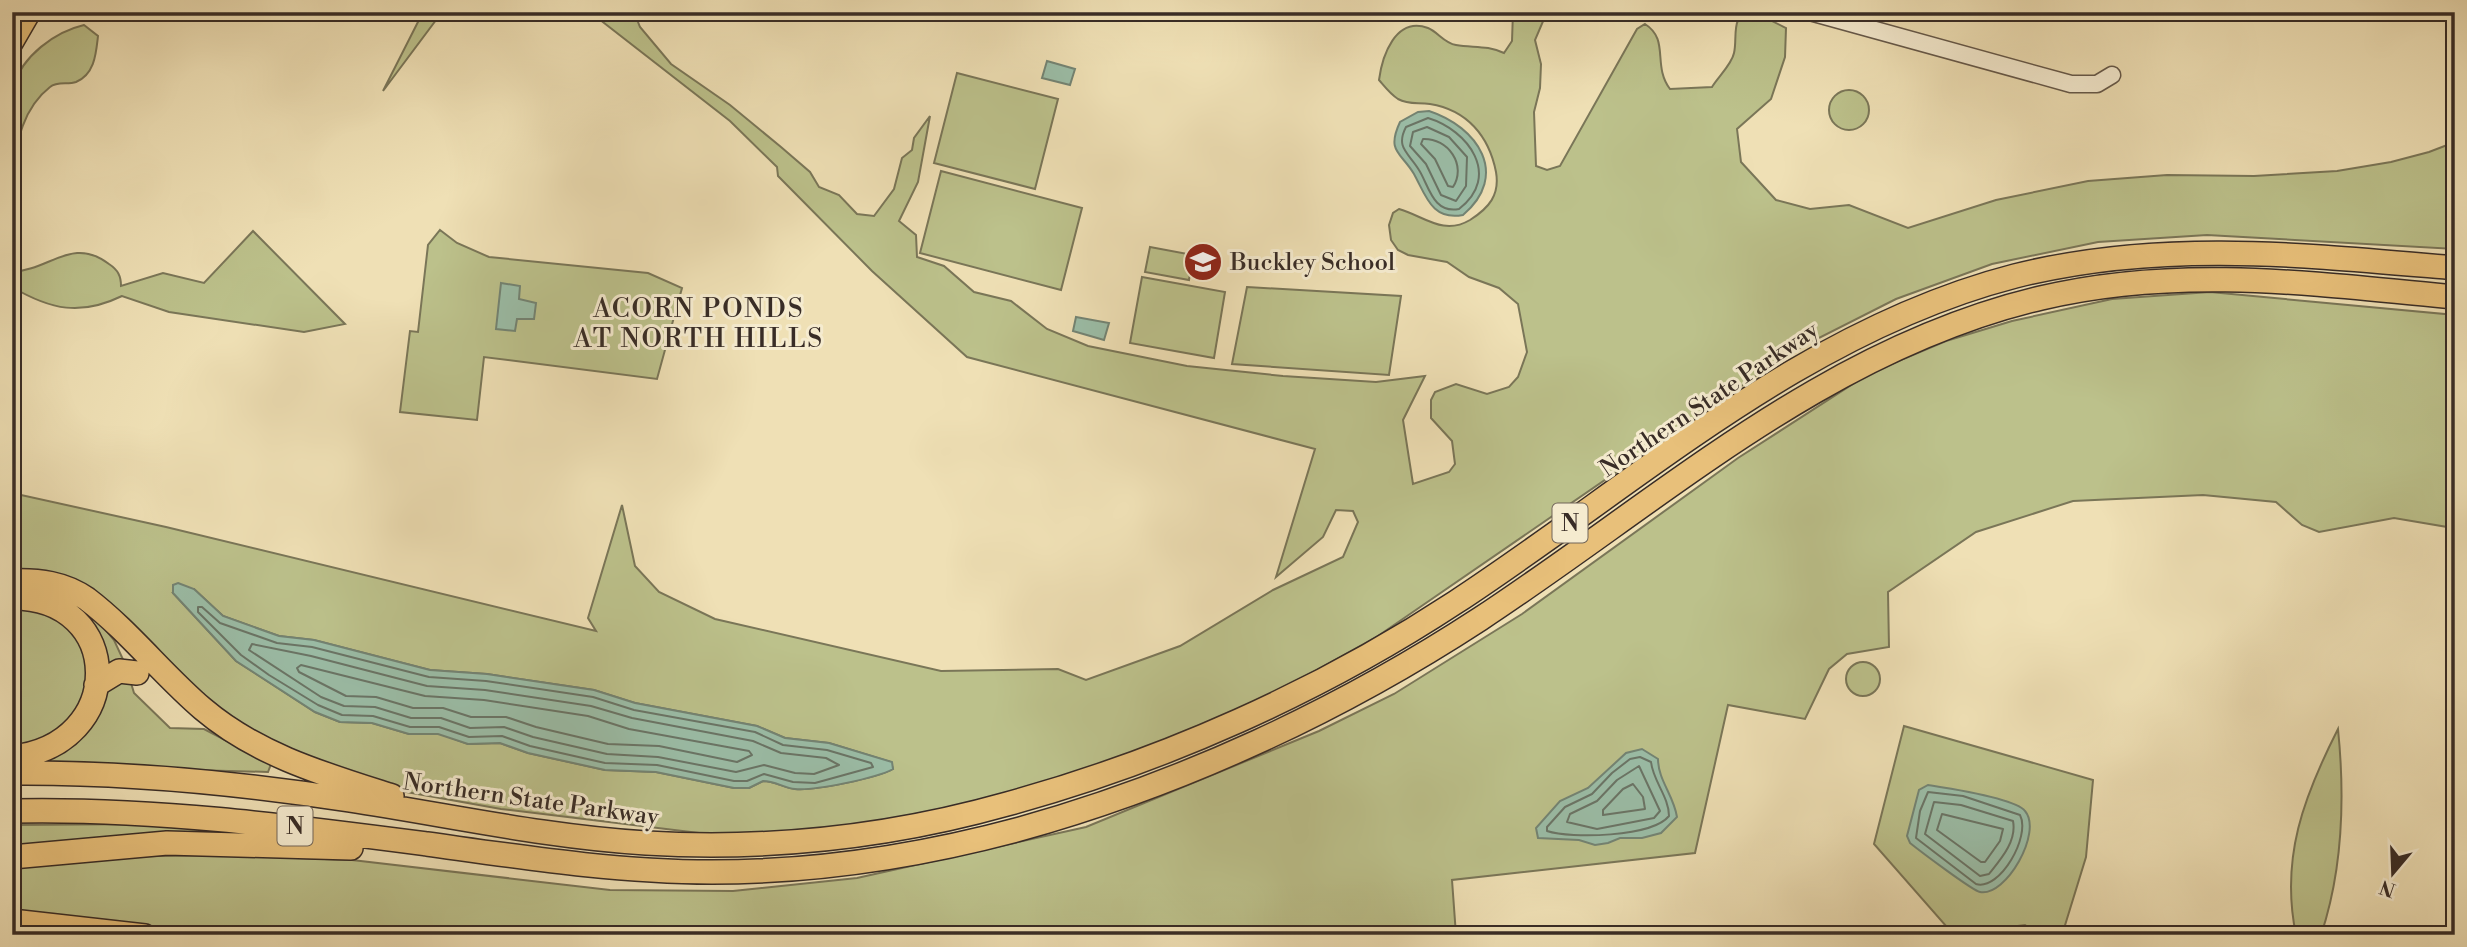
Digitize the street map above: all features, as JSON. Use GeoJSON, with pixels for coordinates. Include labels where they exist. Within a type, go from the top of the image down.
{"type":"FeatureCollection","features":[{"type":"Feature","properties":{"kind":"highway","name":"Northern State Parkway"},"geometry":{"type":"LineString","coordinates":[[12,773],[130,776],[220,783],[599,839],[735,844],[869,833],[1003,806],[1173,748],[1339,671],[1457,602],[1787,374],[1845,340],[1939,300],[2056,267],[2168,252],[2283,253],[2455,268]]}},
{"type":"Feature","properties":{"kind":"highway","name":"Northern State Parkway"},"geometry":{"type":"LineString","coordinates":[[12,811],[102,811],[237,820],[576,864],[711,872],[848,863],[993,836],[1155,784],[1281,730],[1401,668],[1497,607],[1816,388],[1896,346],[1981,313],[2080,289],[2181,278],[2270,279],[2455,298]]}},
{"type":"Feature","properties":{"kind":"highway"},"geometry":{"type":"LineString","coordinates":[[12,581],[44,581],[70,589],[86,599],[204,710],[255,744],[323,773],[465,819]]}},
{"type":"Feature","properties":{"kind":"highway"},"geometry":{"type":"LineString","coordinates":[[12,598],[51,603],[76,622],[93,647],[96,685],[88,713],[68,736],[40,752],[12,757]]}},
{"type":"Feature","properties":{"kind":"highway"},"geometry":{"type":"LineString","coordinates":[[96,685],[114,672],[137,673]]}},
{"type":"Feature","properties":{"kind":"highway"},"geometry":{"type":"LineString","coordinates":[[12,856],[138,845],[254,844],[355,849],[488,866],[576,864]]}},
{"type":"Feature","properties":{"kind":"main road"},"geometry":{"type":"LineString","coordinates":[[12,43],[30,12]]}},
{"type":"Feature","properties":{"kind":"main road"},"geometry":{"type":"LineString","coordinates":[[12,920],[145,935]]}},
{"type":"Feature","properties":{"kind":"street"},"geometry":{"type":"LineString","coordinates":[[1810,12],[2071,84],[2097,84],[2112,75]]}},
{"type":"Feature","properties":{"kind":"shaded area"},"geometry":{"type":"Polygon","coordinates":[[[423,12],[442,12],[383,91],[423,12]]]}},
{"type":"Feature","properties":{"kind":"shaded area"},"geometry":{"type":"Polygon","coordinates":[[[590,12],[634,12],[640,27],[671,64],[730,105],[810,172],[819,187],[839,195],[857,214],[874,216],[894,189],[902,158],[912,150],[914,138],[930,116],[918,182],[899,221],[916,235],[917,257],[944,266],[974,292],[1011,301],[1047,329],[1088,346],[1187,366],[1376,382],[1425,376],[1403,420],[1413,484],[1449,472],[1455,464],[1452,441],[1431,418],[1431,400],[1435,392],[1456,384],[1487,394],[1509,387],[1518,377],[1527,352],[1518,304],[1499,288],[1469,277],[1447,262],[1408,255],[1398,250],[1391,240],[1389,225],[1393,213],[1399,209],[1442,225],[1460,224],[1488,206],[1495,194],[1497,180],[1488,147],[1482,136],[1465,119],[1443,107],[1398,99],[1379,80],[1387,50],[1399,33],[1407,28],[1428,28],[1452,44],[1504,53],[1512,41],[1513,12],[1547,12],[1535,40],[1541,64],[1540,88],[1534,112],[1536,166],[1547,170],[1560,166],[1637,29],[1645,24],[1653,30],[1659,45],[1662,71],[1670,89],[1712,87],[1733,57],[1738,21],[1746,13],[1754,12],[1786,28],[1785,57],[1771,99],[1737,129],[1741,162],[1776,200],[1810,209],[1849,205],[1908,228],[1996,200],[2088,181],[2167,175],[2254,176],[2337,171],[2391,162],[2455,142],[2455,249],[2207,235],[2098,242],[1992,264],[1896,299],[1791,352],[1378,636],[1288,686],[1166,742],[1071,775],[968,806],[859,827],[778,835],[699,833],[501,809],[401,791],[267,744],[198,695],[105,602],[12,575],[12,493],[166,527],[596,631],[588,618],[622,505],[635,566],[659,592],[715,619],[941,671],[1058,669],[1086,680],[1180,646],[1273,590],[1343,557],[1358,522],[1353,511],[1336,510],[1323,537],[1276,577],[1315,449],[967,357],[872,271],[778,176],[777,167],[730,121],[590,12]],[[194,589],[173,593],[236,661],[315,712],[340,722],[372,723],[409,734],[438,733],[468,744],[500,743],[528,753],[605,770],[656,772],[734,788],[749,788],[763,781],[795,789],[816,788],[860,780],[893,769],[891,762],[829,743],[785,738],[757,726],[635,703],[594,690],[487,674],[430,670],[314,640],[279,636],[223,616],[194,589]]]}},
{"type":"Feature","properties":{"kind":"shaded area"},"geometry":{"type":"Polygon","coordinates":[[[84,25],[98,36],[91,68],[76,82],[53,85],[33,105],[19,137],[12,173],[10,104],[18,75],[32,55],[51,39],[84,25]]]}},
{"type":"Feature","properties":{"kind":"shaded area"},"geometry":{"type":"Polygon","coordinates":[[[957,73],[1058,99],[1035,189],[934,163],[957,73]]]}},
{"type":"Feature","properties":{"kind":"shaded area"},"geometry":{"type":"Polygon","coordinates":[[[1849,90],[1863,96],[1869,110],[1863,124],[1849,130],[1835,124],[1829,110],[1835,96],[1849,90]]]}},
{"type":"Feature","properties":{"kind":"shaded area"},"geometry":{"type":"Polygon","coordinates":[[[941,171],[1082,208],[1061,290],[920,253],[941,171]]]}},
{"type":"Feature","properties":{"kind":"shaded area"},"geometry":{"type":"Polygon","coordinates":[[[440,230],[457,243],[489,257],[648,273],[682,288],[657,379],[484,357],[477,420],[400,412],[410,331],[418,332],[428,245],[440,230]]]}},
{"type":"Feature","properties":{"kind":"shaded area"},"geometry":{"type":"Polygon","coordinates":[[[253,231],[345,324],[304,332],[169,312],[122,296],[93,306],[66,308],[40,301],[12,287],[12,272],[84,253],[96,256],[112,266],[118,274],[121,286],[163,273],[204,283],[253,231]]]}},
{"type":"Feature","properties":{"kind":"shaded area"},"geometry":{"type":"Polygon","coordinates":[[[1150,247],[1193,255],[1189,280],[1145,272],[1150,247]]]}},
{"type":"Feature","properties":{"kind":"shaded area"},"geometry":{"type":"Polygon","coordinates":[[[1142,277],[1225,292],[1214,358],[1130,343],[1142,277]]]}},
{"type":"Feature","properties":{"kind":"shaded area"},"geometry":{"type":"Polygon","coordinates":[[[1247,287],[1401,296],[1389,375],[1232,364],[1247,287]]]}},
{"type":"Feature","properties":{"kind":"shaded area"},"geometry":{"type":"Polygon","coordinates":[[[2210,292],[2455,315],[2455,537],[2447,527],[2394,518],[2319,532],[2302,525],[2276,502],[2203,495],[2073,501],[1976,532],[1888,592],[1889,647],[1847,654],[1829,669],[1805,719],[1728,705],[1695,853],[1452,880],[1456,935],[230,935],[12,911],[12,868],[103,857],[216,855],[352,860],[610,890],[733,891],[857,878],[1086,827],[1319,731],[1394,694],[1522,614],[1738,458],[1870,373],[1946,341],[2012,321],[2112,299],[2210,292]]]}},
{"type":"Feature","properties":{"kind":"shaded area"},"geometry":{"type":"Polygon","coordinates":[[[87,607],[114,640],[127,668],[103,675],[79,619],[87,607]]]}},
{"type":"Feature","properties":{"kind":"shaded area"},"geometry":{"type":"Polygon","coordinates":[[[32,608],[55,619],[75,634],[83,643],[91,666],[83,698],[70,726],[12,754],[12,609],[32,608]]]}},
{"type":"Feature","properties":{"kind":"shaded area"},"geometry":{"type":"Polygon","coordinates":[[[1863,662],[1875,667],[1880,679],[1875,691],[1863,696],[1851,691],[1846,679],[1851,667],[1863,662]]]}},
{"type":"Feature","properties":{"kind":"shaded area"},"geometry":{"type":"Polygon","coordinates":[[[119,678],[131,683],[134,693],[170,728],[204,729],[271,764],[268,772],[48,766],[46,757],[102,693],[119,678]]]}},
{"type":"Feature","properties":{"kind":"shaded area"},"geometry":{"type":"Polygon","coordinates":[[[1904,726],[2093,780],[2086,857],[2062,935],[2039,935],[2025,925],[1953,934],[1874,844],[1904,726]]]}},
{"type":"Feature","properties":{"kind":"shaded area"},"geometry":{"type":"Polygon","coordinates":[[[2338,729],[2341,807],[2334,885],[2321,935],[2296,935],[2291,880],[2298,828],[2315,779],[2338,729]]]}},
{"type":"Feature","properties":{"kind":"shaded area"},"geometry":{"type":"Polygon","coordinates":[[[147,824],[239,833],[238,839],[12,851],[12,825],[147,824]]]}},
{"type":"Feature","properties":{"kind":"water"},"geometry":{"type":"Polygon","coordinates":[[[1047,61],[1075,69],[1070,85],[1042,78],[1047,61]]]}},
{"type":"Feature","properties":{"kind":"water"},"geometry":{"type":"Polygon","coordinates":[[[1429,111],[1462,128],[1474,140],[1482,154],[1486,169],[1484,184],[1477,200],[1463,215],[1444,214],[1431,205],[1395,146],[1394,140],[1400,122],[1418,112],[1429,111]]]}},
{"type":"Feature","properties":{"kind":"water"},"geometry":{"type":"Polygon","coordinates":[[[501,283],[520,286],[519,299],[536,303],[534,319],[517,319],[515,331],[496,329],[501,283]]]}},
{"type":"Feature","properties":{"kind":"water"},"geometry":{"type":"Polygon","coordinates":[[[1076,317],[1109,323],[1104,340],[1073,331],[1076,317]]]}},
{"type":"Feature","properties":{"kind":"water"},"geometry":{"type":"Polygon","coordinates":[[[178,583],[194,589],[223,616],[279,636],[314,640],[430,670],[487,674],[594,690],[635,703],[757,726],[785,738],[829,743],[892,762],[893,769],[860,780],[816,788],[795,789],[763,781],[749,788],[734,788],[656,772],[605,770],[528,753],[500,743],[468,744],[438,734],[409,734],[372,723],[340,722],[315,712],[236,661],[173,593],[173,585],[178,583]]]}},
{"type":"Feature","properties":{"kind":"water"},"geometry":{"type":"Polygon","coordinates":[[[1642,749],[1658,759],[1677,817],[1661,833],[1642,838],[1620,838],[1595,845],[1579,840],[1538,838],[1536,828],[1560,801],[1588,788],[1626,753],[1642,749]]]}},
{"type":"Feature","properties":{"kind":"water"},"geometry":{"type":"Polygon","coordinates":[[[1928,785],[1995,798],[2019,806],[2025,811],[2029,821],[2026,847],[2001,884],[1990,891],[1975,890],[1910,843],[1907,836],[1919,790],[1928,785]]]}},
{"type":"Feature","properties":{"kind":"place","name":"Buckley School"},"geometry":{"type":"Point","coordinates":[1203,262]}},
{"type":"Feature","properties":{"kind":"district","name":"ACORN PONDS AT NORTH HILLS"},"geometry":{"type":"Point","coordinates":[699,323]}}]}
